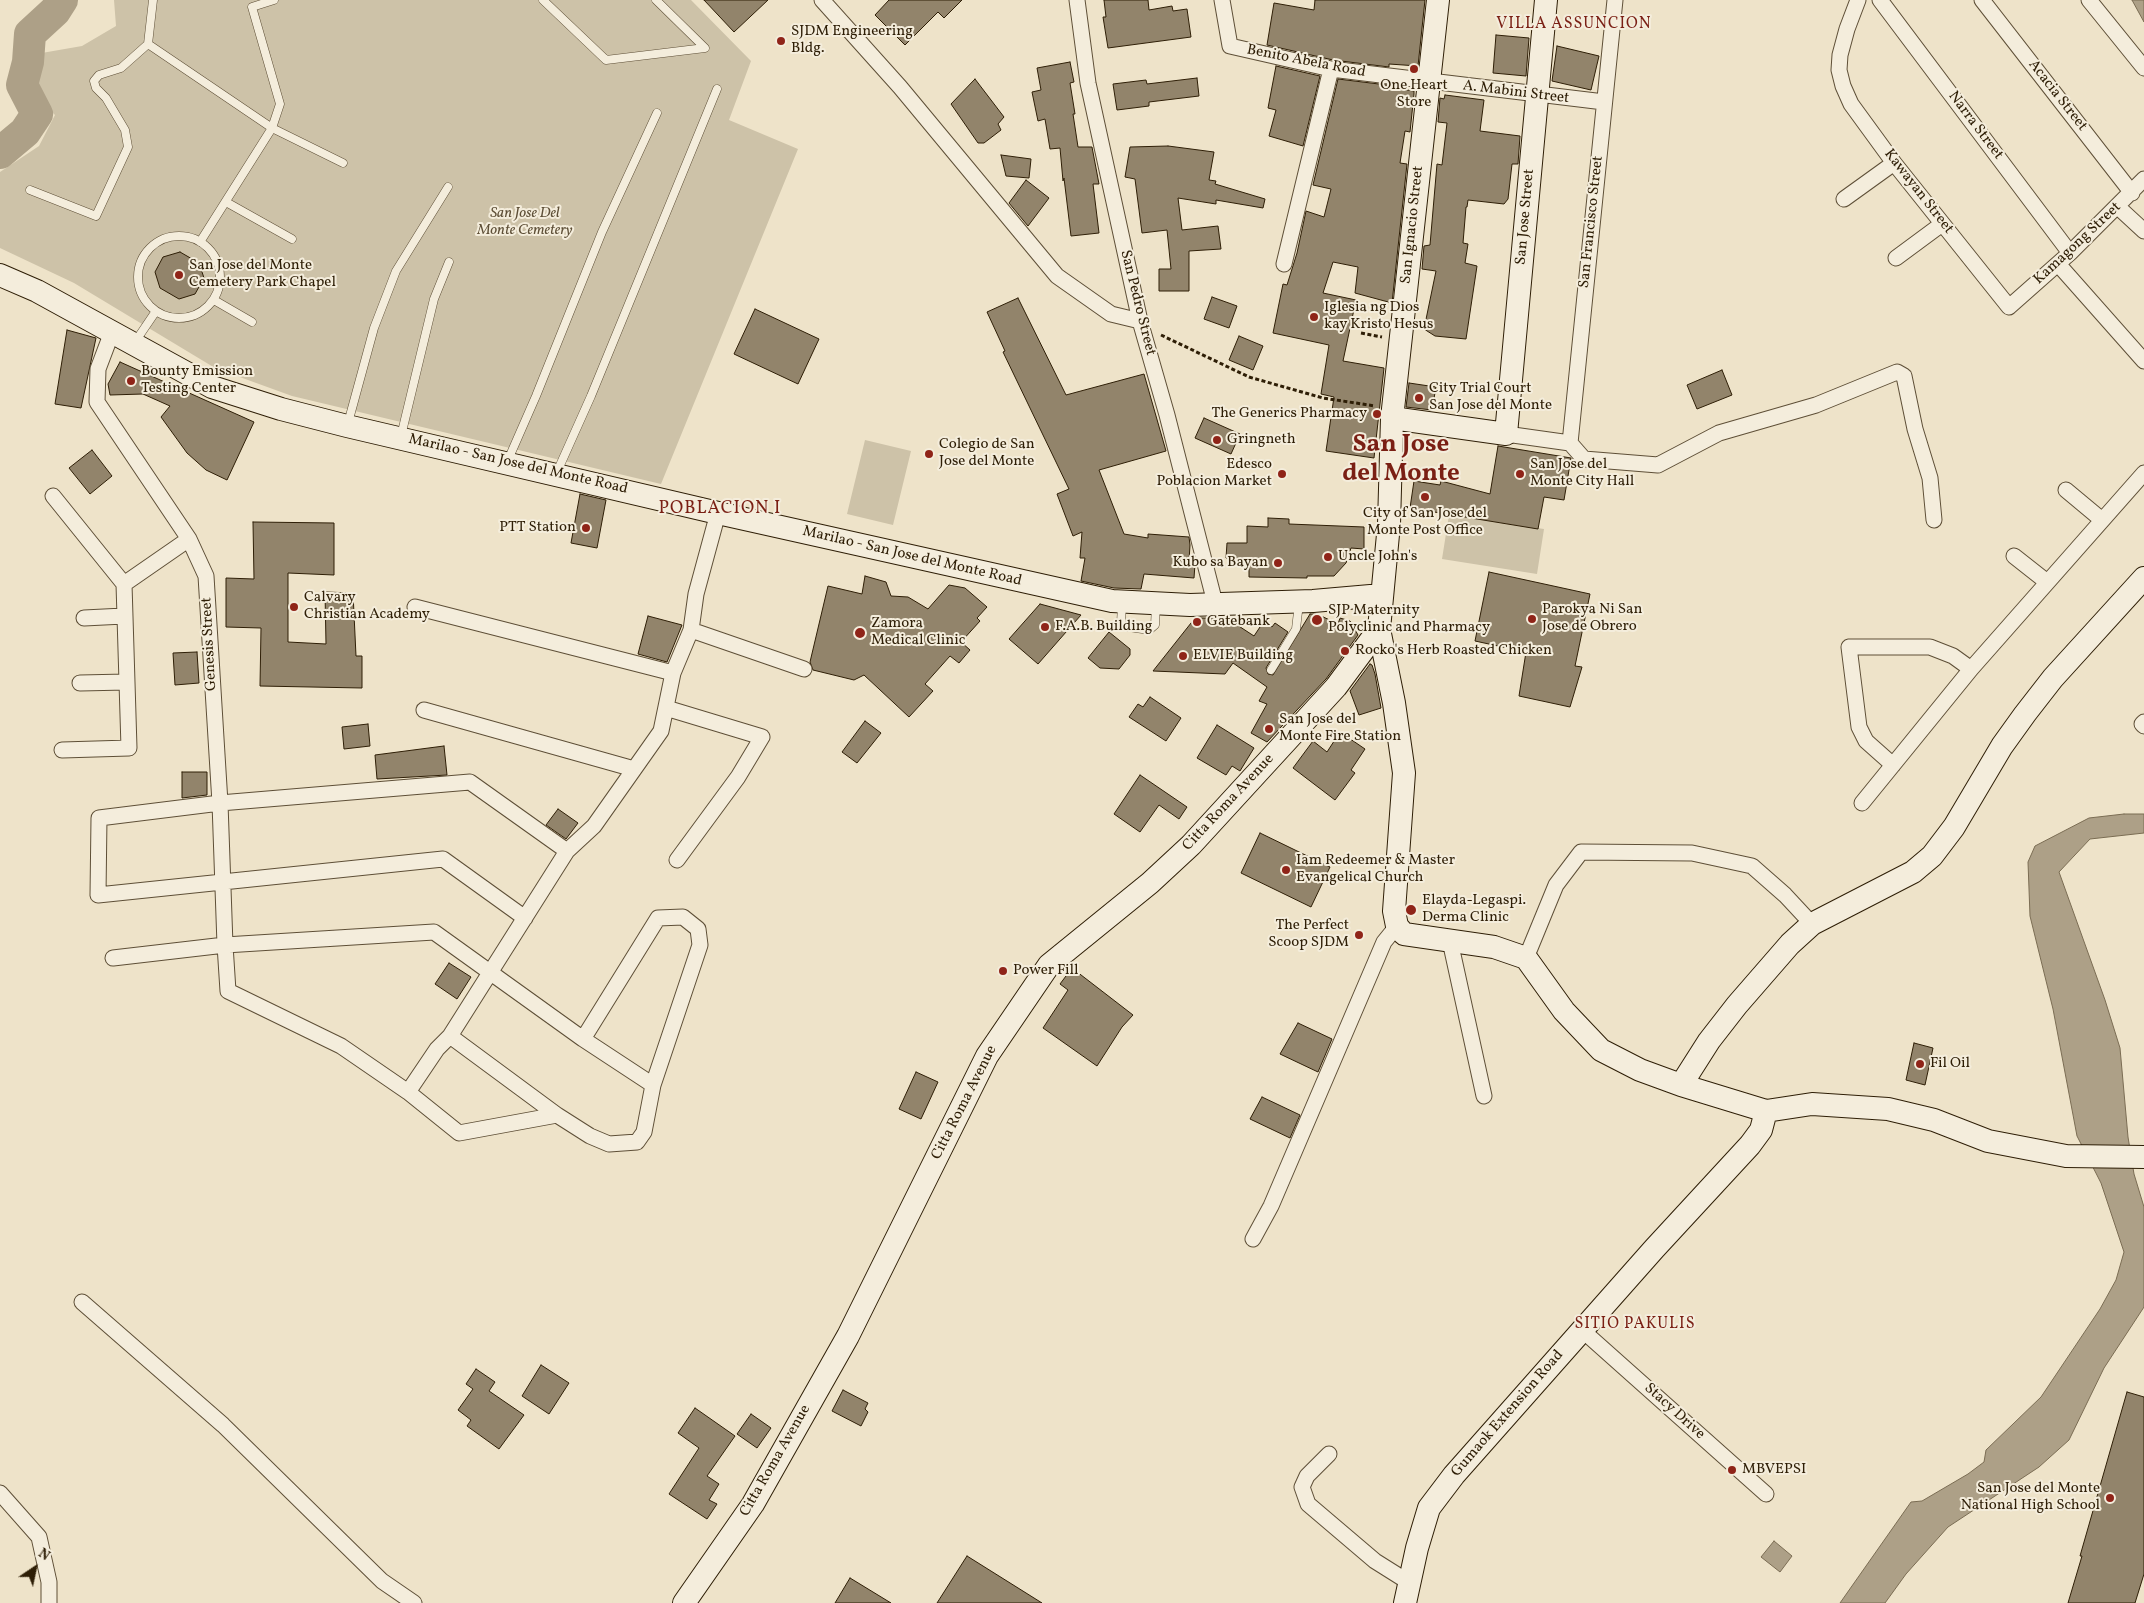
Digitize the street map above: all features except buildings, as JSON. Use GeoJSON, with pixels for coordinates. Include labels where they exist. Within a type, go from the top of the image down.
{"type":"FeatureCollection","features":[{"type":"Feature","properties":{"kind":"street"},"geometry":{"type":"LineString","coordinates":[[822,0],[900,87],[1057,276],[1111,314],[1140,323]]}},
{"type":"Feature","properties":{"kind":"street","name":"San Pedro Street"},"geometry":{"type":"LineString","coordinates":[[1077,0],[1088,83],[1140,323],[1167,415],[1215,603]]}},
{"type":"Feature","properties":{"kind":"street","name":"Benito Abela Road"},"geometry":{"type":"LineString","coordinates":[[1222,0],[1230,46],[1331,69],[1428,82]]}},
{"type":"Feature","properties":{"kind":"street","name":"San Ignacio Street"},"geometry":{"type":"LineString","coordinates":[[1396,926],[1394,911],[1404,773],[1394,703],[1379,630],[1388,524],[1392,413],[1438,0]]}},
{"type":"Feature","properties":{"kind":"street","name":"San Jose Street"},"geometry":{"type":"LineString","coordinates":[[1506,434],[1546,0]]}},
{"type":"Feature","properties":{"kind":"street","name":"San Francisco Street"},"geometry":{"type":"LineString","coordinates":[[1570,443],[1615,0]]}},
{"type":"Feature","properties":{"kind":"street","name":"Kawayan Street"},"geometry":{"type":"LineString","coordinates":[[1858,0],[1840,55],[1839,70],[1850,104],[1894,163],[2009,307]]}},
{"type":"Feature","properties":{"kind":"street","name":"Narra Street"},"geometry":{"type":"LineString","coordinates":[[1880,0],[2070,253]]}},
{"type":"Feature","properties":{"kind":"street","name":"Acacia Street"},"geometry":{"type":"LineString","coordinates":[[1982,0],[2132,193]]}},
{"type":"Feature","properties":{"kind":"street"},"geometry":{"type":"LineString","coordinates":[[2089,0],[2144,68]]}},
{"type":"Feature","properties":{"kind":"street"},"geometry":{"type":"LineString","coordinates":[[1284,264],[1331,69]]}},
{"type":"Feature","properties":{"kind":"street","name":"A. Mabini Street"},"geometry":{"type":"LineString","coordinates":[[1428,82],[1537,96],[1604,102]]}},
{"type":"Feature","properties":{"kind":"street"},"geometry":{"type":"LineString","coordinates":[[1844,199],[1894,163]]}},
{"type":"Feature","properties":{"kind":"street","name":"Kamagong Street"},"geometry":{"type":"LineString","coordinates":[[2009,307],[2070,253],[2144,180]]}},
{"type":"Feature","properties":{"kind":"street"},"geometry":{"type":"LineString","coordinates":[[2118,207],[2144,231]]}},
{"type":"Feature","properties":{"kind":"street"},"geometry":{"type":"LineString","coordinates":[[1896,258],[1942,224]]}},
{"type":"Feature","properties":{"kind":"street"},"geometry":{"type":"LineString","coordinates":[[2058,264],[2142,356]]}},
{"type":"Feature","properties":{"kind":"street","name":"Marilao - San Jose del Monte Road"},"geometry":{"type":"LineString","coordinates":[[0,275],[36,291],[212,387],[282,409],[347,426],[718,513],[1112,601],[1190,605],[1299,601],[1382,595]]}},
{"type":"Feature","properties":{"kind":"street","name":"Genesis Street"},"geometry":{"type":"LineString","coordinates":[[112,332],[98,369],[98,402],[189,539],[206,576],[220,803],[228,991],[341,1046],[408,1092]]}},
{"type":"Feature","properties":{"kind":"street"},"geometry":{"type":"LineString","coordinates":[[1392,413],[1506,434],[1570,443],[1584,459],[1658,465],[1719,433],[1816,405],[1898,372],[1904,376],[1915,429],[1930,478],[1934,520]]}},
{"type":"Feature","properties":{"kind":"street"},"geometry":{"type":"LineString","coordinates":[[1862,803],[1971,669],[2144,473]]}},
{"type":"Feature","properties":{"kind":"street"},"geometry":{"type":"LineString","coordinates":[[2066,490],[2102,520]]}},
{"type":"Feature","properties":{"kind":"street"},"geometry":{"type":"LineString","coordinates":[[53,496],[124,584],[129,748],[62,750]]}},
{"type":"Feature","properties":{"kind":"street"},"geometry":{"type":"LineString","coordinates":[[557,1115],[459,1133],[408,1092],[437,1049],[450,1036],[567,851],[594,826],[660,731],[674,674],[691,630],[696,594],[718,513]]}},
{"type":"Feature","properties":{"kind":"street"},"geometry":{"type":"LineString","coordinates":[[124,584],[189,539]]}},
{"type":"Feature","properties":{"kind":"street"},"geometry":{"type":"LineString","coordinates":[[2014,556],[2047,582]]}},
{"type":"Feature","properties":{"kind":"street"},"geometry":{"type":"LineString","coordinates":[[1682,1085],[1710,1041],[1737,1005],[1790,944],[1812,924],[1913,872],[1932,856],[1954,827],[2002,746],[2025,714],[2059,671],[2144,578]]}},
{"type":"Feature","properties":{"kind":"street"},"geometry":{"type":"LineString","coordinates":[[415,607],[674,674]]}},
{"type":"Feature","properties":{"kind":"street"},"geometry":{"type":"LineString","coordinates":[[84,618],[124,616]]}},
{"type":"Feature","properties":{"kind":"street"},"geometry":{"type":"LineString","coordinates":[[691,630],[804,669]]}},
{"type":"Feature","properties":{"kind":"street","name":"Citta Roma Avenue"},"geometry":{"type":"LineString","coordinates":[[684,1603],[753,1504],[848,1336],[986,1056],[1049,966],[1150,883],[1191,845],[1336,687],[1379,630]]}},
{"type":"Feature","properties":{"kind":"street"},"geometry":{"type":"LineString","coordinates":[[1893,765],[1866,742],[1859,727],[1849,647],[1930,647],[1953,656],[1971,669]]}},
{"type":"Feature","properties":{"kind":"street"},"geometry":{"type":"LineString","coordinates":[[80,683],[126,682]]}},
{"type":"Feature","properties":{"kind":"street"},"geometry":{"type":"LineString","coordinates":[[666,708],[762,737],[738,777],[677,860]]}},
{"type":"Feature","properties":{"kind":"street"},"geometry":{"type":"LineString","coordinates":[[424,710],[634,769]]}},
{"type":"Feature","properties":{"kind":"street"},"geometry":{"type":"LineString","coordinates":[[525,918],[443,859],[98,895],[99,818],[220,803],[470,782],[567,851]]}},
{"type":"Feature","properties":{"kind":"street"},"geometry":{"type":"LineString","coordinates":[[1526,958],[1556,885],[1581,852],[1692,853],[1752,866],[1785,895],[1812,924]]}},
{"type":"Feature","properties":{"kind":"street"},"geometry":{"type":"LineString","coordinates":[[450,1036],[557,1115],[590,1136],[609,1144],[637,1142],[644,1132],[653,1085],[700,945],[698,929],[683,917],[658,918],[583,1039]]}},
{"type":"Feature","properties":{"kind":"street"},"geometry":{"type":"LineString","coordinates":[[1253,1239],[1279,1189],[1384,942],[1396,926],[1404,934],[1494,947],[1526,958],[1564,1011],[1601,1050],[1640,1070],[1682,1085],[1766,1111],[1812,1104],[1888,1109],[1934,1120],[1988,1141],[2066,1156],[2139,1157]]}},
{"type":"Feature","properties":{"kind":"street"},"geometry":{"type":"LineString","coordinates":[[113,958],[225,945],[434,932],[583,1039],[653,1085]]}},
{"type":"Feature","properties":{"kind":"street"},"geometry":{"type":"LineString","coordinates":[[1450,941],[1484,1096]]}},
{"type":"Feature","properties":{"kind":"street","name":"Gumaok Extension Road"},"geometry":{"type":"LineString","coordinates":[[1408,1593],[1429,1508],[1454,1474],[1750,1145],[1761,1130],[1766,1111]]}},
{"type":"Feature","properties":{"kind":"street"},"geometry":{"type":"LineString","coordinates":[[82,1302],[223,1425],[382,1581],[414,1603]]}},
{"type":"Feature","properties":{"kind":"street","name":"Stacy Drive"},"geometry":{"type":"LineString","coordinates":[[1582,1330],[1766,1494]]}},
{"type":"Feature","properties":{"kind":"street"},"geometry":{"type":"LineString","coordinates":[[1329,1454],[1306,1476],[1302,1488],[1308,1504],[1375,1561],[1408,1593]]}},
{"type":"Feature","properties":{"kind":"street"},"geometry":{"type":"LineString","coordinates":[[0,1493],[38,1537],[49,1582],[49,1603]]}},
{"type":"Feature","properties":{"kind":"lane"},"geometry":{"type":"LineString","coordinates":[[30,190],[96,216],[128,147],[125,130],[106,98],[96,88],[94,81],[100,75],[121,68],[148,44],[153,0]]}},
{"type":"Feature","properties":{"kind":"lane"},"geometry":{"type":"LineString","coordinates":[[200,242],[272,128],[280,104],[252,7],[274,0]]}},
{"type":"Feature","properties":{"kind":"lane"},"geometry":{"type":"LineString","coordinates":[[543,0],[606,60],[705,48],[656,0]]}},
{"type":"Feature","properties":{"kind":"lane"},"geometry":{"type":"LineString","coordinates":[[148,44],[272,128],[344,162]]}},
{"type":"Feature","properties":{"kind":"lane"},"geometry":{"type":"LineString","coordinates":[[556,474],[591,396],[717,88]]}},
{"type":"Feature","properties":{"kind":"lane"},"geometry":{"type":"LineString","coordinates":[[507,463],[540,387],[602,232],[657,113]]}},
{"type":"Feature","properties":{"kind":"lane"},"geometry":{"type":"LineString","coordinates":[[347,426],[374,328],[396,271],[448,188]]}},
{"type":"Feature","properties":{"kind":"lane"},"geometry":{"type":"LineString","coordinates":[[226,202],[292,239]]}},
{"type":"Feature","properties":{"kind":"lane"},"geometry":{"type":"LineString","coordinates":[[173,237],[187,237],[200,242],[210,250],[218,262],[219,288],[214,300],[197,314],[187,318],[171,317],[156,311],[146,301],[140,288],[140,268],[149,250],[160,241],[173,237]]}},
{"type":"Feature","properties":{"kind":"lane"},"geometry":{"type":"LineString","coordinates":[[400,438],[434,299],[449,262]]}},
{"type":"Feature","properties":{"kind":"lane"},"geometry":{"type":"LineString","coordinates":[[214,300],[252,322]]}},
{"type":"Feature","properties":{"kind":"lane"},"geometry":{"type":"LineString","coordinates":[[134,344],[156,311]]}},
{"type":"Feature","properties":{"kind":"lane"},"geometry":{"type":"LineString","coordinates":[[1271,670],[1296,629],[1299,601]]}},
{"type":"Feature","properties":{"kind":"path"},"geometry":{"type":"LineString","coordinates":[[1140,323],[1249,377],[1324,398],[1392,413]]}},
{"type":"Feature","properties":{"kind":"green space","name":"San Jose Del Monte Cemetery"},"geometry":{"type":"Polygon","coordinates":[[[114,0],[691,0],[751,61],[729,120],[798,149],[661,484],[292,396],[215,368],[74,283],[0,248],[0,172],[39,146],[55,115],[33,93],[36,54],[82,46],[116,26],[114,0]]]}},
{"type":"Feature","properties":{"kind":"green space"},"geometry":{"type":"Polygon","coordinates":[[[865,440],[911,451],[893,525],[847,514],[865,440]]]}},
{"type":"Feature","properties":{"kind":"green space"},"geometry":{"type":"Polygon","coordinates":[[[1449,515],[1544,529],[1537,574],[1442,559],[1449,515]]]}},
{"type":"Feature","properties":{"kind":"shaded area"},"geometry":{"type":"Polygon","coordinates":[[[2132,0],[2144,0],[2144,22],[2132,0]]]}},
{"type":"Feature","properties":{"kind":"shaded area"},"geometry":{"type":"Polygon","coordinates":[[[2144,814],[2144,833],[2090,839],[2059,872],[2105,1000],[2120,1048],[2128,1137],[2134,1174],[2144,1207],[2144,1307],[2104,1368],[2069,1440],[2039,1467],[1948,1527],[1906,1574],[1885,1603],[1840,1603],[1911,1502],[1922,1501],[1968,1474],[1984,1462],[1986,1450],[2041,1397],[2100,1309],[2116,1280],[2124,1252],[2101,1183],[2077,1136],[2053,1009],[2030,916],[2028,862],[2035,846],[2089,818],[2144,814]]]}},
{"type":"Feature","properties":{"kind":"shaded area"},"geometry":{"type":"Polygon","coordinates":[[[1774,1541],[1792,1556],[1780,1572],[1761,1557],[1774,1541]]]}},
{"type":"Feature","properties":{"kind":"waterway"},"geometry":{"type":"LineString","coordinates":[[0,153],[25,132],[37,114],[22,85],[28,62],[30,34],[55,11],[62,0]]}},
{"type":"Feature","properties":{"kind":"place","name":"SJDM Engineering Bldg."},"geometry":{"type":"Point","coordinates":[781,41]}},
{"type":"Feature","properties":{"kind":"place","name":"One Heart Store"},"geometry":{"type":"Point","coordinates":[1414,69]}},
{"type":"Feature","properties":{"kind":"place","name":"San Jose del Monte Cemetery Park Chapel"},"geometry":{"type":"Point","coordinates":[179,275]}},
{"type":"Feature","properties":{"kind":"place","name":"Iglesia ng Dios kay Kristo Hesus"},"geometry":{"type":"Point","coordinates":[1314,317]}},
{"type":"Feature","properties":{"kind":"place","name":"Bounty Emission Testing Center"},"geometry":{"type":"Point","coordinates":[131,381]}},
{"type":"Feature","properties":{"kind":"place","name":"City Trial Court San Jose del Monte"},"geometry":{"type":"Point","coordinates":[1419,398]}},
{"type":"Feature","properties":{"kind":"place","name":"The Generics Pharmacy"},"geometry":{"type":"Point","coordinates":[1377,414]}},
{"type":"Feature","properties":{"kind":"place","name":"Gringneth"},"geometry":{"type":"Point","coordinates":[1217,440]}},
{"type":"Feature","properties":{"kind":"place","name":"Colegio de San Jose del Monte"},"geometry":{"type":"Point","coordinates":[929,454]}},
{"type":"Feature","properties":{"kind":"place","name":"Edesco Poblacion Market"},"geometry":{"type":"Point","coordinates":[1282,474]}},
{"type":"Feature","properties":{"kind":"place","name":"San Jose del Monte City Hall"},"geometry":{"type":"Point","coordinates":[1520,474]}},
{"type":"Feature","properties":{"kind":"place","name":"City of San Jose del Monte Post Office"},"geometry":{"type":"Point","coordinates":[1425,497]}},
{"type":"Feature","properties":{"kind":"place","name":"PTT Station"},"geometry":{"type":"Point","coordinates":[586,528]}},
{"type":"Feature","properties":{"kind":"place","name":"Uncle John's"},"geometry":{"type":"Point","coordinates":[1328,557]}},
{"type":"Feature","properties":{"kind":"place","name":"Kubo sa Bayan"},"geometry":{"type":"Point","coordinates":[1278,563]}},
{"type":"Feature","properties":{"kind":"place","name":"Calvary Christian Academy"},"geometry":{"type":"Point","coordinates":[294,607]}},
{"type":"Feature","properties":{"kind":"place","name":"Parokya Ni San Jose de Obrero"},"geometry":{"type":"Point","coordinates":[1532,619]}},
{"type":"Feature","properties":{"kind":"place","name":"SJP Maternity Polyclinic and Pharmacy"},"geometry":{"type":"Point","coordinates":[1317,620]}},
{"type":"Feature","properties":{"kind":"place","name":"Gatebank"},"geometry":{"type":"Point","coordinates":[1197,622]}},
{"type":"Feature","properties":{"kind":"place","name":"F.A.B. Building"},"geometry":{"type":"Point","coordinates":[1045,627]}},
{"type":"Feature","properties":{"kind":"place","name":"Zamora Medical Clinic"},"geometry":{"type":"Point","coordinates":[860,633]}},
{"type":"Feature","properties":{"kind":"place","name":"Rocko's Herb Roasted Chicken"},"geometry":{"type":"Point","coordinates":[1345,651]}},
{"type":"Feature","properties":{"kind":"place","name":"ELVIE Building"},"geometry":{"type":"Point","coordinates":[1183,656]}},
{"type":"Feature","properties":{"kind":"place","name":"San Jose del Monte Fire Station"},"geometry":{"type":"Point","coordinates":[1269,729]}},
{"type":"Feature","properties":{"kind":"place","name":"Iam Redeemer & Master Evangelical Church"},"geometry":{"type":"Point","coordinates":[1286,870]}},
{"type":"Feature","properties":{"kind":"place","name":"Elayda-Legaspi. Derma Clinic"},"geometry":{"type":"Point","coordinates":[1411,910]}},
{"type":"Feature","properties":{"kind":"place","name":"The Perfect Scoop SJDM"},"geometry":{"type":"Point","coordinates":[1359,935]}},
{"type":"Feature","properties":{"kind":"place","name":"Power Fill"},"geometry":{"type":"Point","coordinates":[1003,971]}},
{"type":"Feature","properties":{"kind":"place","name":"Fil Oil"},"geometry":{"type":"Point","coordinates":[1920,1064]}},
{"type":"Feature","properties":{"kind":"place","name":"MBVEPSI"},"geometry":{"type":"Point","coordinates":[1732,1470]}},
{"type":"Feature","properties":{"kind":"place","name":"San Jose del Monte National High School"},"geometry":{"type":"Point","coordinates":[2110,1498]}},
{"type":"Feature","properties":{"kind":"district","name":"VILLA ASSUNCION"},"geometry":{"type":"Point","coordinates":[1574,25]}},
{"type":"Feature","properties":{"kind":"district","name":"San Jose del Monte"},"geometry":{"type":"Point","coordinates":[1401,460]}},
{"type":"Feature","properties":{"kind":"district","name":"POBLACION I"},"geometry":{"type":"Point","coordinates":[720,510]}},
{"type":"Feature","properties":{"kind":"district","name":"SITIO PAKULIS"},"geometry":{"type":"Point","coordinates":[1635,1325]}}]}
